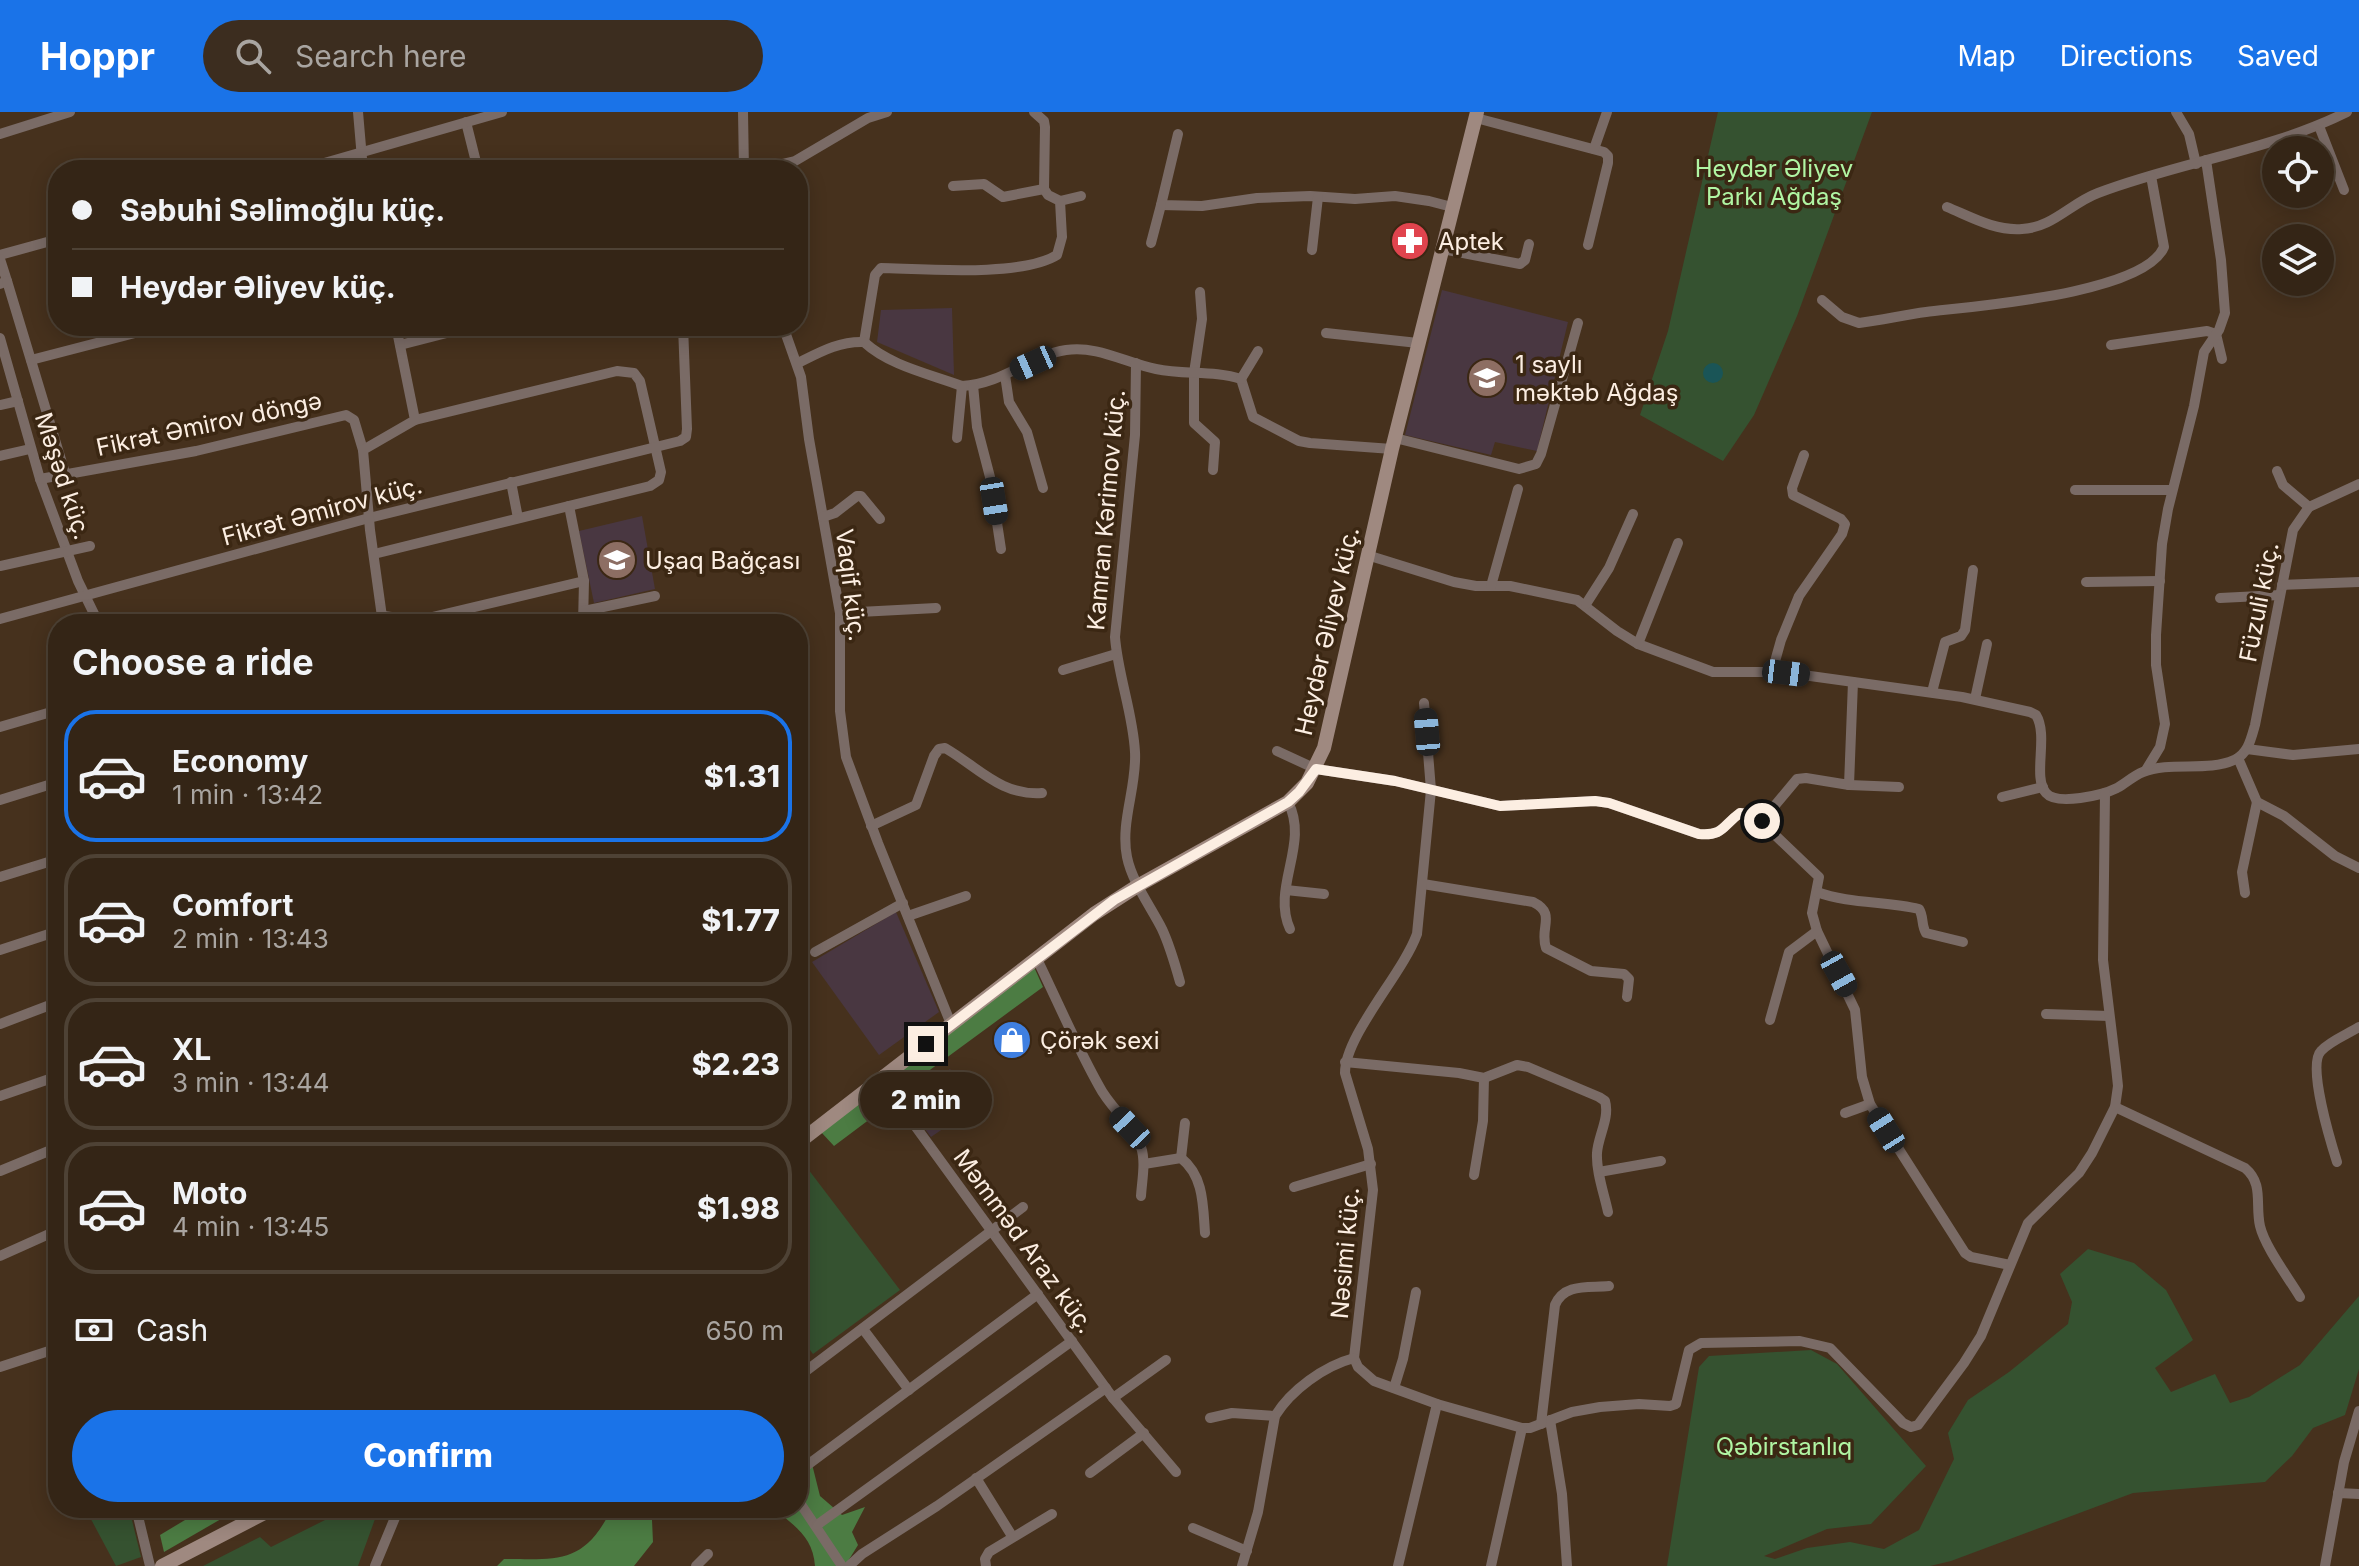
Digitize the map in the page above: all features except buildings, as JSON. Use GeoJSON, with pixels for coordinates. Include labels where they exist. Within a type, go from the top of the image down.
{"type":"FeatureCollection","features":[{"type":"Feature","properties":{"kind":"main road","name":"Heydər Əliyev küç."},"geometry":{"type":"LineString","coordinates":[[808,1130],[881,1079],[1094,914],[1139,885],[1288,802],[1316,769],[1324,748],[1393,444],[1476,115]]}},
{"type":"Feature","properties":{"kind":"main road"},"geometry":{"type":"LineString","coordinates":[[162,1566],[255,1518]]}},
{"type":"Feature","properties":{"kind":"street"},"geometry":{"type":"LineString","coordinates":[[0,134],[70,112]]}},
{"type":"Feature","properties":{"kind":"street"},"geometry":{"type":"LineString","coordinates":[[358,112],[361,160]]}},
{"type":"Feature","properties":{"kind":"street"},"geometry":{"type":"LineString","coordinates":[[335,160],[502,112]]}},
{"type":"Feature","properties":{"kind":"street"},"geometry":{"type":"LineString","coordinates":[[743,112],[744,160]]}},
{"type":"Feature","properties":{"kind":"street"},"geometry":{"type":"LineString","coordinates":[[797,160],[868,118],[887,112]]}},
{"type":"Feature","properties":{"kind":"street"},"geometry":{"type":"LineString","coordinates":[[1034,112],[1044,121],[1045,127],[1044,189],[1060,201],[1081,196]]}},
{"type":"Feature","properties":{"kind":"street"},"geometry":{"type":"LineString","coordinates":[[1594,149],[1607,112]]}},
{"type":"Feature","properties":{"kind":"street"},"geometry":{"type":"LineString","coordinates":[[2146,770],[2160,747],[2165,724],[2156,665],[2162,544],[2204,352],[2225,313],[2221,260],[2201,162],[2176,112]]}},
{"type":"Feature","properties":{"kind":"street"},"geometry":{"type":"LineString","coordinates":[[1947,207],[1990,225],[2009,229],[2028,228],[2052,220],[2095,193],[2319,126],[2347,112]]}},
{"type":"Feature","properties":{"kind":"street"},"geometry":{"type":"LineString","coordinates":[[1476,115],[1604,152],[1608,156],[1588,245]]}},
{"type":"Feature","properties":{"kind":"street"},"geometry":{"type":"LineString","coordinates":[[466,122],[476,160]]}},
{"type":"Feature","properties":{"kind":"street"},"geometry":{"type":"LineString","coordinates":[[2319,126],[2344,190]]}},
{"type":"Feature","properties":{"kind":"street"},"geometry":{"type":"LineString","coordinates":[[1151,243],[1178,134]]}},
{"type":"Feature","properties":{"kind":"street"},"geometry":{"type":"LineString","coordinates":[[1822,300],[1842,317],[1859,323],[2054,296],[2138,270],[2152,263],[2164,247],[2151,176]]}},
{"type":"Feature","properties":{"kind":"street"},"geometry":{"type":"LineString","coordinates":[[953,186],[984,184],[1003,197],[1044,189]]}},
{"type":"Feature","properties":{"kind":"street"},"geometry":{"type":"LineString","coordinates":[[1161,205],[1202,206],[1257,198],[1355,199],[1395,196],[1452,207]]}},
{"type":"Feature","properties":{"kind":"street"},"geometry":{"type":"LineString","coordinates":[[1312,250],[1318,197]]}},
{"type":"Feature","properties":{"kind":"street"},"geometry":{"type":"LineString","coordinates":[[864,342],[877,270],[988,269],[1052,258],[1061,249],[1060,201]]}},
{"type":"Feature","properties":{"kind":"street"},"geometry":{"type":"LineString","coordinates":[[48,242],[0,257],[3,282],[31,360],[65,473]]}},
{"type":"Feature","properties":{"kind":"street"},"geometry":{"type":"LineString","coordinates":[[1442,249],[1520,264],[1525,260],[1529,244]]}},
{"type":"Feature","properties":{"kind":"street"},"geometry":{"type":"LineString","coordinates":[[1200,292],[1202,319],[1194,373],[1194,423],[1215,442],[1213,470]]}},
{"type":"Feature","properties":{"kind":"street"},"geometry":{"type":"LineString","coordinates":[[1258,351],[1241,379],[1253,417],[1299,441],[1393,444],[1519,469],[1536,464],[1541,454],[1578,323]]}},
{"type":"Feature","properties":{"kind":"street"},"geometry":{"type":"LineString","coordinates":[[2111,345],[2201,331],[2216,334]]}},
{"type":"Feature","properties":{"kind":"street"},"geometry":{"type":"LineString","coordinates":[[1326,333],[1418,343]]}},
{"type":"Feature","properties":{"kind":"street"},"geometry":{"type":"LineString","coordinates":[[2216,334],[2222,359]]}},
{"type":"Feature","properties":{"kind":"street"},"geometry":{"type":"LineString","coordinates":[[31,360],[123,336]]}},
{"type":"Feature","properties":{"kind":"street"},"geometry":{"type":"LineString","coordinates":[[398,336],[415,420]]}},
{"type":"Feature","properties":{"kind":"street"},"geometry":{"type":"LineString","coordinates":[[400,345],[435,336]]}},
{"type":"Feature","properties":{"kind":"street","name":"Fikrət Əmirov küç."},"geometry":{"type":"LineString","coordinates":[[0,619],[369,518],[686,437],[683,336]]}},
{"type":"Feature","properties":{"kind":"street","name":"Vaqif küç."},"geometry":{"type":"LineString","coordinates":[[787,336],[798,363],[840,613],[842,737],[850,771],[951,1024]]}},
{"type":"Feature","properties":{"kind":"street","name":"Məşəd küç."},"geometry":{"type":"LineString","coordinates":[[0,338],[40,479],[94,614]]}},
{"type":"Feature","properties":{"kind":"street"},"geometry":{"type":"LineString","coordinates":[[798,363],[831,346],[864,342],[887,358],[968,386],[1005,375],[1062,350],[1090,350],[1155,369],[1241,379]]}},
{"type":"Feature","properties":{"kind":"street","name":"Kamran Kərimov küç."},"geometry":{"type":"LineString","coordinates":[[1136,363],[1135,435],[1115,637],[1116,654],[1133,725],[1135,773],[1127,819],[1127,857],[1164,933],[1180,982]]}},
{"type":"Feature","properties":{"kind":"street"},"geometry":{"type":"LineString","coordinates":[[374,554],[650,486],[659,480],[661,472],[640,381],[634,373],[617,371],[415,420],[363,450],[369,518],[382,614]]}},
{"type":"Feature","properties":{"kind":"street"},"geometry":{"type":"LineString","coordinates":[[1005,375],[1009,402],[1027,432],[1043,488]]}},
{"type":"Feature","properties":{"kind":"street"},"geometry":{"type":"LineString","coordinates":[[957,438],[968,386]]}},
{"type":"Feature","properties":{"kind":"street"},"geometry":{"type":"LineString","coordinates":[[968,386],[990,477],[1001,549]]}},
{"type":"Feature","properties":{"kind":"street"},"geometry":{"type":"LineString","coordinates":[[0,405],[18,401]]}},
{"type":"Feature","properties":{"kind":"street","name":"Fikrət Əmirov döngə"},"geometry":{"type":"LineString","coordinates":[[40,479],[196,451],[346,415],[354,420],[363,450]]}},
{"type":"Feature","properties":{"kind":"street"},"geometry":{"type":"LineString","coordinates":[[0,456],[30,449]]}},
{"type":"Feature","properties":{"kind":"street"},"geometry":{"type":"LineString","coordinates":[[1772,672],[1799,596],[1842,534],[1845,524],[1841,519],[1793,495],[1792,488],[1804,455]]}},
{"type":"Feature","properties":{"kind":"street"},"geometry":{"type":"LineString","coordinates":[[2277,471],[2283,485],[2309,507],[2359,484]]}},
{"type":"Feature","properties":{"kind":"street"},"geometry":{"type":"LineString","coordinates":[[511,482],[518,518]]}},
{"type":"Feature","properties":{"kind":"street"},"geometry":{"type":"LineString","coordinates":[[1491,586],[1518,489]]}},
{"type":"Feature","properties":{"kind":"street"},"geometry":{"type":"LineString","coordinates":[[2075,490],[2172,490]]}},
{"type":"Feature","properties":{"kind":"street"},"geometry":{"type":"LineString","coordinates":[[823,517],[835,513],[857,496],[864,499],[880,519]]}},
{"type":"Feature","properties":{"kind":"street"},"geometry":{"type":"LineString","coordinates":[[569,506],[584,581],[584,614]]}},
{"type":"Feature","properties":{"kind":"street","name":"Füzuli küç."},"geometry":{"type":"LineString","coordinates":[[2238,758],[2247,749],[2255,725],[2293,530],[2309,507]]}},
{"type":"Feature","properties":{"kind":"street"},"geometry":{"type":"LineString","coordinates":[[1586,604],[1609,568],[1633,514]]}},
{"type":"Feature","properties":{"kind":"street"},"geometry":{"type":"LineString","coordinates":[[1638,644],[1678,543]]}},
{"type":"Feature","properties":{"kind":"street"},"geometry":{"type":"LineString","coordinates":[[0,566],[90,546]]}},
{"type":"Feature","properties":{"kind":"street"},"geometry":{"type":"LineString","coordinates":[[1367,555],[1454,582],[1527,589],[1586,604],[1617,631],[1638,644],[1713,672],[1772,672],[1932,692],[1975,699],[2036,715],[2040,727],[2043,787],[2056,799],[2105,793],[2146,770],[2226,763],[2238,758],[2257,802],[2242,872],[2245,893]]}},
{"type":"Feature","properties":{"kind":"street"},"geometry":{"type":"LineString","coordinates":[[1932,692],[1945,642],[1961,636],[1965,630],[1973,570]]}},
{"type":"Feature","properties":{"kind":"street"},"geometry":{"type":"LineString","coordinates":[[445,614],[584,581]]}},
{"type":"Feature","properties":{"kind":"street"},"geometry":{"type":"LineString","coordinates":[[2086,582],[2160,581]]}},
{"type":"Feature","properties":{"kind":"street"},"geometry":{"type":"LineString","coordinates":[[2220,598],[2359,582]]}},
{"type":"Feature","properties":{"kind":"street"},"geometry":{"type":"LineString","coordinates":[[584,611],[655,596]]}},
{"type":"Feature","properties":{"kind":"street"},"geometry":{"type":"LineString","coordinates":[[840,613],[936,608]]}},
{"type":"Feature","properties":{"kind":"street"},"geometry":{"type":"LineString","coordinates":[[1975,699],[1987,644]]}},
{"type":"Feature","properties":{"kind":"street"},"geometry":{"type":"LineString","coordinates":[[1063,670],[1116,654]]}},
{"type":"Feature","properties":{"kind":"street"},"geometry":{"type":"LineString","coordinates":[[1849,785],[1853,682]]}},
{"type":"Feature","properties":{"kind":"street"},"geometry":{"type":"LineString","coordinates":[[1424,703],[1431,790],[1417,934],[1411,950],[1357,1036],[1345,1062],[1484,1078],[1517,1065],[1605,1101],[1607,1111],[1597,1149],[1608,1212]]}},
{"type":"Feature","properties":{"kind":"street"},"geometry":{"type":"LineString","coordinates":[[0,727],[48,713]]}},
{"type":"Feature","properties":{"kind":"street"},"geometry":{"type":"LineString","coordinates":[[871,826],[916,805],[939,749],[945,748],[995,783],[1025,794],[1042,793]]}},
{"type":"Feature","properties":{"kind":"street"},"geometry":{"type":"LineString","coordinates":[[2247,749],[2293,755],[2359,749]]}},
{"type":"Feature","properties":{"kind":"street"},"geometry":{"type":"LineString","coordinates":[[1277,751],[1316,769],[1395,781],[1500,806],[1609,803],[1699,834],[1711,835],[1722,831],[1740,813],[1754,815],[1819,877],[1812,905],[1817,931],[1855,1010],[1862,1077],[1870,1104],[1965,1253],[2010,1265]]}},
{"type":"Feature","properties":{"kind":"street"},"geometry":{"type":"LineString","coordinates":[[1762,821],[1797,779],[1899,787]]}},
{"type":"Feature","properties":{"kind":"street"},"geometry":{"type":"LineString","coordinates":[[0,800],[48,785]]}},
{"type":"Feature","properties":{"kind":"street"},"geometry":{"type":"LineString","coordinates":[[2002,797],[2043,787]]}},
{"type":"Feature","properties":{"kind":"street"},"geometry":{"type":"LineString","coordinates":[[1242,1566],[1258,1512],[1275,1416],[1282,1405],[1332,1364],[1354,1358],[1364,1374],[1374,1381],[1437,1404],[1522,1428],[1572,1412],[1600,1407],[1676,1404],[1689,1350],[1701,1343],[1815,1342],[1838,1354],[1903,1423],[1911,1427],[1925,1419],[1981,1336],[2028,1223],[2079,1173],[2115,1107],[2118,1086],[2103,960],[2105,793]]}},
{"type":"Feature","properties":{"kind":"street"},"geometry":{"type":"LineString","coordinates":[[1288,802],[1294,814],[1296,834],[1283,915],[1290,929]]}},
{"type":"Feature","properties":{"kind":"street"},"geometry":{"type":"LineString","coordinates":[[2257,802],[2284,816],[2335,856],[2359,868]]}},
{"type":"Feature","properties":{"kind":"street"},"geometry":{"type":"LineString","coordinates":[[0,877],[48,862]]}},
{"type":"Feature","properties":{"kind":"street"},"geometry":{"type":"LineString","coordinates":[[1423,884],[1533,902],[1542,907],[1547,915],[1543,939],[1546,948],[1591,971],[1624,974],[1629,979],[1627,997]]}},
{"type":"Feature","properties":{"kind":"street"},"geometry":{"type":"LineString","coordinates":[[1286,890],[1324,894]]}},
{"type":"Feature","properties":{"kind":"street"},"geometry":{"type":"LineString","coordinates":[[1817,892],[1839,899],[1892,902],[1919,909],[1926,933],[1963,942]]}},
{"type":"Feature","properties":{"kind":"street"},"geometry":{"type":"LineString","coordinates":[[908,916],[966,896]]}},
{"type":"Feature","properties":{"kind":"street"},"geometry":{"type":"LineString","coordinates":[[815,952],[903,903]]}},
{"type":"Feature","properties":{"kind":"street"},"geometry":{"type":"LineString","coordinates":[[1770,1020],[1789,952],[1817,931]]}},
{"type":"Feature","properties":{"kind":"street"},"geometry":{"type":"LineString","coordinates":[[0,950],[48,934]]}},
{"type":"Feature","properties":{"kind":"street"},"geometry":{"type":"LineString","coordinates":[[1036,957],[1098,1084],[1138,1141],[1144,1164],[1141,1196]]}},
{"type":"Feature","properties":{"kind":"street"},"geometry":{"type":"LineString","coordinates":[[0,1024],[48,1006]]}},
{"type":"Feature","properties":{"kind":"street"},"geometry":{"type":"LineString","coordinates":[[2046,1014],[2109,1016]]}},
{"type":"Feature","properties":{"kind":"street"},"geometry":{"type":"LineString","coordinates":[[2337,1162],[2319,1100],[2317,1057],[2321,1050],[2359,1027]]}},
{"type":"Feature","properties":{"kind":"street","name":"Nəsimi küç."},"geometry":{"type":"LineString","coordinates":[[1345,1062],[1345,1073],[1371,1164],[1371,1206],[1354,1358]]}},
{"type":"Feature","properties":{"kind":"street"},"geometry":{"type":"LineString","coordinates":[[1474,1175],[1483,1121],[1484,1078]]}},
{"type":"Feature","properties":{"kind":"street"},"geometry":{"type":"LineString","coordinates":[[0,1096],[48,1079]]}},
{"type":"Feature","properties":{"kind":"street","name":"Məmməd Araz küç."},"geometry":{"type":"LineString","coordinates":[[881,1079],[1110,1393],[1176,1472]]}},
{"type":"Feature","properties":{"kind":"street"},"geometry":{"type":"LineString","coordinates":[[1845,1113],[1870,1104]]}},
{"type":"Feature","properties":{"kind":"street"},"geometry":{"type":"LineString","coordinates":[[2115,1107],[2245,1168],[2253,1175],[2258,1185],[2261,1228],[2300,1297]]}},
{"type":"Feature","properties":{"kind":"street"},"geometry":{"type":"LineString","coordinates":[[1181,1158],[1185,1123]]}},
{"type":"Feature","properties":{"kind":"street"},"geometry":{"type":"LineString","coordinates":[[0,1171],[48,1151]]}},
{"type":"Feature","properties":{"kind":"street"},"geometry":{"type":"LineString","coordinates":[[1144,1164],[1181,1158],[1186,1161],[1201,1187],[1205,1233]]}},
{"type":"Feature","properties":{"kind":"street"},"geometry":{"type":"LineString","coordinates":[[1599,1172],[1661,1161]]}},
{"type":"Feature","properties":{"kind":"street"},"geometry":{"type":"LineString","coordinates":[[1294,1187],[1371,1164]]}},
{"type":"Feature","properties":{"kind":"street"},"geometry":{"type":"LineString","coordinates":[[808,1370],[1023,1207]]}},
{"type":"Feature","properties":{"kind":"street"},"geometry":{"type":"LineString","coordinates":[[0,1256],[48,1234]]}},
{"type":"Feature","properties":{"kind":"street"},"geometry":{"type":"LineString","coordinates":[[1567,1566],[1562,1494],[1545,1422],[1555,1305],[1559,1294],[1567,1290],[1609,1286]]}},
{"type":"Feature","properties":{"kind":"street"},"geometry":{"type":"LineString","coordinates":[[1394,1388],[1416,1292]]}},
{"type":"Feature","properties":{"kind":"street"},"geometry":{"type":"LineString","coordinates":[[808,1465],[1038,1294]]}},
{"type":"Feature","properties":{"kind":"street"},"geometry":{"type":"LineString","coordinates":[[863,1329],[909,1390]]}},
{"type":"Feature","properties":{"kind":"street"},"geometry":{"type":"LineString","coordinates":[[817,1525],[1072,1341]]}},
{"type":"Feature","properties":{"kind":"street"},"geometry":{"type":"LineString","coordinates":[[0,1367],[48,1351]]}},
{"type":"Feature","properties":{"kind":"street"},"geometry":{"type":"LineString","coordinates":[[849,1566],[862,1554],[976,1478],[1166,1360]]}},
{"type":"Feature","properties":{"kind":"street"},"geometry":{"type":"LineString","coordinates":[[1398,1566],[1437,1404]]}},
{"type":"Feature","properties":{"kind":"street"},"geometry":{"type":"LineString","coordinates":[[2325,1566],[2344,1462],[2359,1411]]}},
{"type":"Feature","properties":{"kind":"street"},"geometry":{"type":"LineString","coordinates":[[1210,1418],[1232,1413],[1275,1416]]}},
{"type":"Feature","properties":{"kind":"street"},"geometry":{"type":"LineString","coordinates":[[1491,1566],[1522,1428]]}},
{"type":"Feature","properties":{"kind":"street"},"geometry":{"type":"LineString","coordinates":[[1090,1473],[1144,1433]]}},
{"type":"Feature","properties":{"kind":"street"},"geometry":{"type":"LineString","coordinates":[[976,1478],[1012,1536]]}},
{"type":"Feature","properties":{"kind":"street"},"geometry":{"type":"LineString","coordinates":[[2338,1493],[2359,1494]]}},
{"type":"Feature","properties":{"kind":"street"},"geometry":{"type":"LineString","coordinates":[[808,1513],[842,1566]]}},
{"type":"Feature","properties":{"kind":"street"},"geometry":{"type":"LineString","coordinates":[[986,1566],[985,1559],[989,1552],[1052,1514]]}},
{"type":"Feature","properties":{"kind":"street"},"geometry":{"type":"LineString","coordinates":[[138,1518],[150,1566]]}},
{"type":"Feature","properties":{"kind":"street"},"geometry":{"type":"LineString","coordinates":[[375,1566],[395,1518]]}},
{"type":"Feature","properties":{"kind":"street"},"geometry":{"type":"LineString","coordinates":[[1193,1528],[1247,1551]]}},
{"type":"Feature","properties":{"kind":"street"},"geometry":{"type":"LineString","coordinates":[[696,1566],[708,1554]]}},
{"type":"Feature","properties":{"kind":"shaded area","name":"1 saylı məktəb Ağdaş"},"geometry":{"type":"Polygon","coordinates":[[[1442,290],[1568,322],[1537,451],[1495,442],[1491,455],[1405,435],[1442,290]]]}},
{"type":"Feature","properties":{"kind":"shaded area"},"geometry":{"type":"Polygon","coordinates":[[[952,308],[954,375],[877,342],[881,310],[952,308]]]}},
{"type":"Feature","properties":{"kind":"shaded area","name":"Uşaq Bağçası"},"geometry":{"type":"Polygon","coordinates":[[[642,516],[655,589],[594,603],[579,531],[642,516]]]}},
{"type":"Feature","properties":{"kind":"shaded area"},"geometry":{"type":"Polygon","coordinates":[[[896,912],[939,1012],[879,1055],[812,962],[896,912]]]}},
{"type":"Feature","properties":{"kind":"shaded area"},"geometry":{"type":"Polygon","coordinates":[[[950,1069],[976,1106],[931,1137],[904,1101],[950,1069]]]}},
{"type":"Feature","properties":{"kind":"green space","name":"Heydər Əliyev Parkı Ağdaş"},"geometry":{"type":"Polygon","coordinates":[[[1718,112],[1872,112],[1797,316],[1754,415],[1723,461],[1640,415],[1668,331],[1718,112]]]}},
{"type":"Feature","properties":{"kind":"green space"},"geometry":{"type":"Polygon","coordinates":[[[1034,967],[1043,987],[923,1075],[915,1071],[902,1082],[906,1092],[834,1146],[821,1132],[1034,967]]]}},
{"type":"Feature","properties":{"kind":"green space"},"geometry":{"type":"Polygon","coordinates":[[[808,1169],[900,1290],[813,1354],[808,1347],[808,1169]]]}},
{"type":"Feature","properties":{"kind":"green space","name":"Qəbirstanlıq"},"geometry":{"type":"Polygon","coordinates":[[[2088,1249],[2134,1263],[2166,1290],[2193,1340],[2155,1368],[2171,1392],[2215,1374],[2230,1403],[2249,1397],[2300,1365],[2359,1296],[2359,1369],[2345,1415],[2313,1428],[2292,1456],[2265,1482],[2133,1493],[1951,1561],[1930,1566],[1667,1566],[1699,1367],[1709,1356],[1811,1350],[1837,1364],[1926,1466],[1871,1524],[1827,1529],[1764,1556],[1775,1559],[1807,1548],[1850,1542],[1884,1549],[1919,1530],[1954,1459],[1948,1433],[1968,1400],[2009,1372],[2068,1324],[2072,1302],[2060,1274],[2088,1249]]]}},
{"type":"Feature","properties":{"kind":"green space"},"geometry":{"type":"Polygon","coordinates":[[[808,1448],[820,1496],[842,1515],[865,1507],[852,1532],[858,1545],[845,1566],[815,1566],[811,1547],[785,1518],[808,1518],[808,1448]]]}},
{"type":"Feature","properties":{"kind":"green space"},"geometry":{"type":"Polygon","coordinates":[[[90,1518],[131,1518],[141,1557],[116,1566],[90,1518]]]}},
{"type":"Feature","properties":{"kind":"green space"},"geometry":{"type":"Polygon","coordinates":[[[188,1518],[223,1518],[164,1552],[160,1535],[188,1518]]]}},
{"type":"Feature","properties":{"kind":"green space"},"geometry":{"type":"Polygon","coordinates":[[[329,1518],[375,1518],[358,1566],[203,1566],[260,1537],[271,1547],[329,1518]]]}},
{"type":"Feature","properties":{"kind":"green space"},"geometry":{"type":"Polygon","coordinates":[[[607,1518],[653,1518],[653,1542],[634,1566],[497,1566],[504,1559],[568,1555],[591,1540],[607,1518]]]}},
{"type":"Feature","properties":{"kind":"water"},"geometry":{"type":"Polygon","coordinates":[[[1713,363],[1720,366],[1723,373],[1720,380],[1713,383],[1706,380],[1703,373],[1706,366],[1713,363]]]}},
{"type":"Feature","properties":{"kind":"place","name":"Aptek"},"geometry":{"type":"Point","coordinates":[1410,241]}},
{"type":"Feature","properties":{"kind":"place","name":"1 saylı məktəb Ağdaş"},"geometry":{"type":"Point","coordinates":[1487,378]}},
{"type":"Feature","properties":{"kind":"place","name":"Uşaq Bağçası"},"geometry":{"type":"Point","coordinates":[617,560]}},
{"type":"Feature","properties":{"kind":"place","name":"Çörək sexi"},"geometry":{"type":"Point","coordinates":[1012,1040]}},
{"type":"Feature","properties":{"kind":"route"},"geometry":{"type":"LineString","coordinates":[[926,1044],[1114,900],[1288,802],[1316,769],[1395,781],[1500,806],[1609,803],[1699,834],[1711,835],[1722,831],[1740,813],[1754,815],[1762,821]]}}]}
